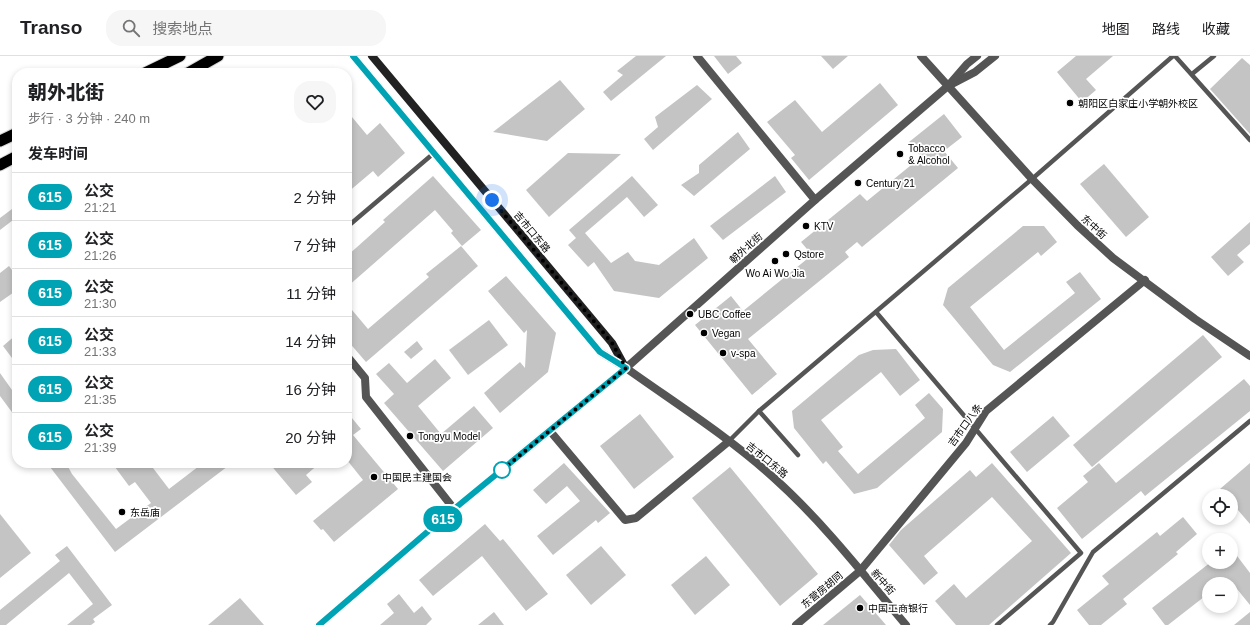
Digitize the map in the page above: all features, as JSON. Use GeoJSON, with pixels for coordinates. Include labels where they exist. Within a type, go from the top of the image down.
{"type":"FeatureCollection","features":[{"type":"Feature","properties":{"kind":"highway"},"geometry":{"type":"LineString","coordinates":[[155,68],[180,56]]}},
{"type":"Feature","properties":{"kind":"highway"},"geometry":{"type":"LineString","coordinates":[[197,68],[218,56]]}},
{"type":"Feature","properties":{"kind":"highway"},"geometry":{"type":"LineString","coordinates":[[0,141],[12,135]]}},
{"type":"Feature","properties":{"kind":"highway"},"geometry":{"type":"LineString","coordinates":[[0,164],[12,158]]}},
{"type":"Feature","properties":{"kind":"main road","name":"吉市口东路"},"geometry":{"type":"LineString","coordinates":[[353,56],[600,352],[626,368]]}},
{"type":"Feature","properties":{"kind":"main road","name":"吉市口东路"},"geometry":{"type":"LineString","coordinates":[[372,56],[612,343],[626,368]]}},
{"type":"Feature","properties":{"kind":"street"},"geometry":{"type":"LineString","coordinates":[[697,56],[815,200]]}},
{"type":"Feature","properties":{"kind":"street","name":"东中街"},"geometry":{"type":"LineString","coordinates":[[921,56],[1032,179],[1077,225],[1113,258],[1145,280],[1195,319],[1250,356]]}},
{"type":"Feature","properties":{"kind":"street","name":"朝外北街"},"geometry":{"type":"LineString","coordinates":[[319,625],[454,509],[626,368],[815,200],[948,86],[967,64],[977,56]]}},
{"type":"Feature","properties":{"kind":"street","name":"朝外北街"},"geometry":{"type":"LineString","coordinates":[[948,86],[975,72],[995,56]]}},
{"type":"Feature","properties":{"kind":"street","name":"吉市口八条"},"geometry":{"type":"LineString","coordinates":[[860,571],[966,443],[986,411],[1145,280]]}},
{"type":"Feature","properties":{"kind":"street"},"geometry":{"type":"LineString","coordinates":[[352,362],[365,378],[366,397],[454,509]]}},
{"type":"Feature","properties":{"kind":"street","name":"吉市口东路"},"geometry":{"type":"LineString","coordinates":[[626,368],[728,442],[774,478],[815,517],[860,571]]}},
{"type":"Feature","properties":{"kind":"street"},"geometry":{"type":"LineString","coordinates":[[550,431],[625,520],[636,518],[728,442]]}},
{"type":"Feature","properties":{"kind":"street","name":"东营房胡同"},"geometry":{"type":"LineString","coordinates":[[796,625],[860,571]]}},
{"type":"Feature","properties":{"kind":"street","name":"新中街"},"geometry":{"type":"LineString","coordinates":[[860,571],[906,625]]}},
{"type":"Feature","properties":{"kind":"lane"},"geometry":{"type":"LineString","coordinates":[[728,442],[759,411],[1174,56],[1192,74],[1250,140]]}},
{"type":"Feature","properties":{"kind":"lane"},"geometry":{"type":"LineString","coordinates":[[1192,74],[1214,56]]}},
{"type":"Feature","properties":{"kind":"lane"},"geometry":{"type":"LineString","coordinates":[[352,223],[434,153]]}},
{"type":"Feature","properties":{"kind":"lane"},"geometry":{"type":"LineString","coordinates":[[876,312],[1081,553],[997,625]]}},
{"type":"Feature","properties":{"kind":"lane"},"geometry":{"type":"LineString","coordinates":[[759,411],[798,455]]}},
{"type":"Feature","properties":{"kind":"lane"},"geometry":{"type":"LineString","coordinates":[[1050,625],[1092,552],[1250,421]]}},
{"type":"Feature","properties":{"kind":"building"},"geometry":{"type":"Polygon","coordinates":[[[636,56],[666,56],[611,101],[603,92],[623,75],[617,71],[636,56]]]}},
{"type":"Feature","properties":{"kind":"building"},"geometry":{"type":"Polygon","coordinates":[[[714,56],[736,56],[742,63],[728,74],[714,56]]]}},
{"type":"Feature","properties":{"kind":"building"},"geometry":{"type":"Polygon","coordinates":[[[821,56],[848,56],[833,69],[821,56]]]}},
{"type":"Feature","properties":{"kind":"building"},"geometry":{"type":"Polygon","coordinates":[[[1076,56],[1113,56],[1086,79],[1096,90],[1082,102],[1057,72],[1076,56]]]}},
{"type":"Feature","properties":{"kind":"building"},"geometry":{"type":"Polygon","coordinates":[[[1242,58],[1250,65],[1250,134],[1210,89],[1242,58]]]}},
{"type":"Feature","properties":{"kind":"building"},"geometry":{"type":"Polygon","coordinates":[[[560,80],[585,109],[547,141],[493,132],[560,80]]]}},
{"type":"Feature","properties":{"kind":"building"},"geometry":{"type":"Polygon","coordinates":[[[880,83],[898,105],[809,180],[791,158],[795,155],[767,122],[795,100],[822,132],[880,83]]]}},
{"type":"Feature","properties":{"kind":"building"},"geometry":{"type":"Polygon","coordinates":[[[697,85],[712,99],[653,150],[644,139],[658,127],[655,117],[697,85]]]}},
{"type":"Feature","properties":{"kind":"building"},"geometry":{"type":"Polygon","coordinates":[[[944,114],[962,137],[944,151],[958,168],[862,247],[857,242],[845,252],[849,257],[748,339],[777,374],[752,395],[695,325],[731,296],[743,311],[812,255],[801,242],[860,194],[867,201],[921,157],[909,142],[944,114]]]}},
{"type":"Feature","properties":{"kind":"building"},"geometry":{"type":"Polygon","coordinates":[[[352,117],[367,135],[380,123],[405,153],[378,177],[373,171],[352,189],[352,117]]]}},
{"type":"Feature","properties":{"kind":"building"},"geometry":{"type":"Polygon","coordinates":[[[738,132],[750,149],[694,196],[681,185],[699,173],[699,165],[738,132]]]}},
{"type":"Feature","properties":{"kind":"building"},"geometry":{"type":"Polygon","coordinates":[[[568,153],[621,154],[549,217],[526,190],[568,153]]]}},
{"type":"Feature","properties":{"kind":"building"},"geometry":{"type":"Polygon","coordinates":[[[1104,164],[1149,217],[1126,237],[1080,184],[1104,164]]]}},
{"type":"Feature","properties":{"kind":"building"},"geometry":{"type":"Polygon","coordinates":[[[433,176],[481,230],[462,246],[451,233],[453,231],[435,210],[352,283],[352,252],[385,222],[383,220],[433,176]]]}},
{"type":"Feature","properties":{"kind":"building"},"geometry":{"type":"Polygon","coordinates":[[[632,176],[658,205],[644,217],[627,197],[585,233],[611,263],[628,252],[635,261],[659,265],[694,238],[708,258],[659,298],[614,291],[594,262],[588,267],[568,245],[576,238],[569,230],[632,176]]]}},
{"type":"Feature","properties":{"kind":"building"},"geometry":{"type":"Polygon","coordinates":[[[775,176],[786,192],[723,240],[710,226],[775,176]]]}},
{"type":"Feature","properties":{"kind":"building"},"geometry":{"type":"Polygon","coordinates":[[[12,209],[12,221],[0,230],[0,218],[12,209]]]}},
{"type":"Feature","properties":{"kind":"building"},"geometry":{"type":"Polygon","coordinates":[[[1250,222],[1250,244],[1237,255],[1244,262],[1228,276],[1211,257],[1250,222]]]}},
{"type":"Feature","properties":{"kind":"building"},"geometry":{"type":"Polygon","coordinates":[[[1023,226],[1044,226],[1057,242],[1041,256],[1038,252],[970,307],[1004,350],[1075,293],[1066,282],[1080,272],[1101,299],[1010,372],[993,365],[943,305],[948,288],[1023,226]]]}},
{"type":"Feature","properties":{"kind":"building"},"geometry":{"type":"Polygon","coordinates":[[[461,246],[478,266],[366,362],[352,346],[352,310],[368,329],[429,277],[426,274],[461,246]]]}},
{"type":"Feature","properties":{"kind":"building"},"geometry":{"type":"Polygon","coordinates":[[[9,266],[12,270],[12,294],[0,302],[0,273],[9,266]]]}},
{"type":"Feature","properties":{"kind":"building"},"geometry":{"type":"Polygon","coordinates":[[[506,276],[556,333],[548,372],[500,413],[484,393],[520,362],[525,368],[527,330],[524,333],[488,291],[506,276]]]}},
{"type":"Feature","properties":{"kind":"building"},"geometry":{"type":"Polygon","coordinates":[[[489,320],[508,345],[468,375],[449,350],[489,320]]]}},
{"type":"Feature","properties":{"kind":"building"},"geometry":{"type":"Polygon","coordinates":[[[1203,335],[1222,357],[1092,467],[1073,445],[1203,335]]]}},
{"type":"Feature","properties":{"kind":"building"},"geometry":{"type":"Polygon","coordinates":[[[12,338],[12,358],[3,346],[12,338]]]}},
{"type":"Feature","properties":{"kind":"building"},"geometry":{"type":"Polygon","coordinates":[[[417,341],[423,349],[411,359],[404,352],[417,341]]]}},
{"type":"Feature","properties":{"kind":"building"},"geometry":{"type":"Polygon","coordinates":[[[896,349],[920,380],[900,396],[881,372],[821,420],[843,447],[838,451],[858,474],[925,418],[915,405],[929,393],[943,409],[942,432],[877,488],[854,494],[826,461],[823,464],[794,428],[792,411],[859,355],[873,350],[896,349]]]}},
{"type":"Feature","properties":{"kind":"building"},"geometry":{"type":"Polygon","coordinates":[[[435,359],[451,378],[418,406],[441,434],[474,406],[493,428],[443,471],[384,403],[394,394],[376,374],[389,363],[407,383],[435,359]]]}},
{"type":"Feature","properties":{"kind":"building"},"geometry":{"type":"Polygon","coordinates":[[[0,373],[12,390],[12,412],[0,396],[0,373]]]}},
{"type":"Feature","properties":{"kind":"building"},"geometry":{"type":"Polygon","coordinates":[[[1244,379],[1250,386],[1250,411],[1145,496],[1141,491],[1082,539],[1057,508],[1088,482],[1083,476],[1099,463],[1116,483],[1244,379]]]}},
{"type":"Feature","properties":{"kind":"building"},"geometry":{"type":"Polygon","coordinates":[[[640,414],[674,457],[634,489],[600,446],[640,414]]]}},
{"type":"Feature","properties":{"kind":"building"},"geometry":{"type":"Polygon","coordinates":[[[1053,416],[1070,436],[1027,472],[1010,452],[1053,416]]]}},
{"type":"Feature","properties":{"kind":"building","name":"中国民主建国会"},"geometry":{"type":"Polygon","coordinates":[[[352,418],[361,429],[353,435],[398,489],[334,542],[323,529],[321,530],[313,521],[363,480],[352,466],[352,418]]]}},
{"type":"Feature","properties":{"kind":"building"},"geometry":{"type":"Polygon","coordinates":[[[564,463],[610,513],[598,523],[596,520],[553,555],[537,536],[580,501],[567,486],[546,504],[533,490],[564,463]]]}},
{"type":"Feature","properties":{"kind":"building"},"geometry":{"type":"Polygon","coordinates":[[[992,463],[1071,553],[989,625],[956,625],[935,601],[954,584],[966,598],[1032,541],[992,497],[924,556],[938,573],[924,585],[889,545],[901,530],[970,470],[976,477],[992,463]]]}},
{"type":"Feature","properties":{"kind":"building"},"geometry":{"type":"Polygon","coordinates":[[[1250,463],[1250,524],[1238,510],[1238,489],[1220,489],[1250,463]]]}},
{"type":"Feature","properties":{"kind":"building"},"geometry":{"type":"Polygon","coordinates":[[[730,467],[818,574],[780,606],[692,498],[730,467]]]}},
{"type":"Feature","properties":{"kind":"building"},"geometry":{"type":"Polygon","coordinates":[[[51,468],[69,468],[116,529],[151,503],[135,482],[129,486],[116,468],[153,468],[169,489],[196,468],[225,468],[115,552],[51,468]]]}},
{"type":"Feature","properties":{"kind":"building"},"geometry":{"type":"Polygon","coordinates":[[[273,468],[314,468],[306,475],[312,482],[296,495],[273,468]]]}},
{"type":"Feature","properties":{"kind":"building"},"geometry":{"type":"Polygon","coordinates":[[[0,514],[31,553],[0,578],[0,514]]]}},
{"type":"Feature","properties":{"kind":"building"},"geometry":{"type":"Polygon","coordinates":[[[1183,517],[1197,534],[1176,552],[1178,554],[1123,599],[1127,604],[1101,625],[1089,625],[1077,610],[1109,584],[1102,576],[1157,532],[1160,536],[1183,517]]]}},
{"type":"Feature","properties":{"kind":"building"},"geometry":{"type":"Polygon","coordinates":[[[485,524],[500,541],[503,539],[548,594],[526,611],[482,556],[433,596],[419,580],[485,524]]]}},
{"type":"Feature","properties":{"kind":"building"},"geometry":{"type":"Polygon","coordinates":[[[67,546],[112,605],[93,619],[95,622],[91,625],[67,625],[93,604],[69,573],[6,625],[0,625],[0,610],[60,561],[55,555],[67,546]]]}},
{"type":"Feature","properties":{"kind":"building"},"geometry":{"type":"Polygon","coordinates":[[[601,546],[626,575],[591,605],[566,575],[601,546]]]}},
{"type":"Feature","properties":{"kind":"building"},"geometry":{"type":"Polygon","coordinates":[[[706,556],[730,585],[695,615],[671,585],[706,556]]]}},
{"type":"Feature","properties":{"kind":"building"},"geometry":{"type":"Polygon","coordinates":[[[1238,557],[1250,573],[1250,605],[1238,590],[1238,577],[1202,577],[1202,598],[1168,625],[1165,625],[1152,608],[1202,569],[1238,569],[1238,557]]]}},
{"type":"Feature","properties":{"kind":"building"},"geometry":{"type":"Polygon","coordinates":[[[399,594],[414,613],[422,606],[432,619],[426,625],[380,625],[394,613],[387,604],[399,594]]]}},
{"type":"Feature","properties":{"kind":"building"},"geometry":{"type":"Polygon","coordinates":[[[860,595],[886,625],[823,625],[860,595]]]}},
{"type":"Feature","properties":{"kind":"building"},"geometry":{"type":"Polygon","coordinates":[[[240,598],[264,625],[208,625],[240,598]]]}},
{"type":"Feature","properties":{"kind":"building"},"geometry":{"type":"Polygon","coordinates":[[[494,612],[504,625],[478,625],[494,612]]]}},
{"type":"Feature","properties":{"kind":"building"},"geometry":{"type":"Polygon","coordinates":[[[1250,612],[1250,625],[1234,625],[1250,612]]]}},
{"type":"Feature","properties":{"kind":"bus line","name":"615"},"geometry":{"type":"LineString","coordinates":[[319,625],[454,509],[626,368],[600,352],[353,56]]}},
{"type":"Feature","properties":{"kind":"place","name":"朝阳区白家庄小学朝外校区"},"geometry":{"type":"Point","coordinates":[1070,103]}},
{"type":"Feature","properties":{"kind":"place","name":"Tobacco & Alcohol"},"geometry":{"type":"Point","coordinates":[900,154]}},
{"type":"Feature","properties":{"kind":"place","name":"Century 21"},"geometry":{"type":"Point","coordinates":[858,183]}},
{"type":"Feature","properties":{"kind":"place","name":"KTV"},"geometry":{"type":"Point","coordinates":[806,226]}},
{"type":"Feature","properties":{"kind":"place","name":"Qstore"},"geometry":{"type":"Point","coordinates":[786,254]}},
{"type":"Feature","properties":{"kind":"place","name":"Wo Ai Wo Jia"},"geometry":{"type":"Point","coordinates":[775,261]}},
{"type":"Feature","properties":{"kind":"place","name":"UBC Coffee"},"geometry":{"type":"Point","coordinates":[690,314]}},
{"type":"Feature","properties":{"kind":"place","name":"Vegan"},"geometry":{"type":"Point","coordinates":[704,333]}},
{"type":"Feature","properties":{"kind":"place","name":"v-spa"},"geometry":{"type":"Point","coordinates":[723,353]}},
{"type":"Feature","properties":{"kind":"place","name":"Tongyu Model"},"geometry":{"type":"Point","coordinates":[410,436]}},
{"type":"Feature","properties":{"kind":"place","name":"中国民主建国会"},"geometry":{"type":"Point","coordinates":[374,477]}},
{"type":"Feature","properties":{"kind":"place","name":"东岳庙"},"geometry":{"type":"Point","coordinates":[122,512]}},
{"type":"Feature","properties":{"kind":"place","name":"中国工商银行"},"geometry":{"type":"Point","coordinates":[860,608]}},
{"type":"Feature","properties":{"kind":"route"},"geometry":{"type":"LineString","coordinates":[[492,200],[612,343],[626,368],[502,470]]}}]}
